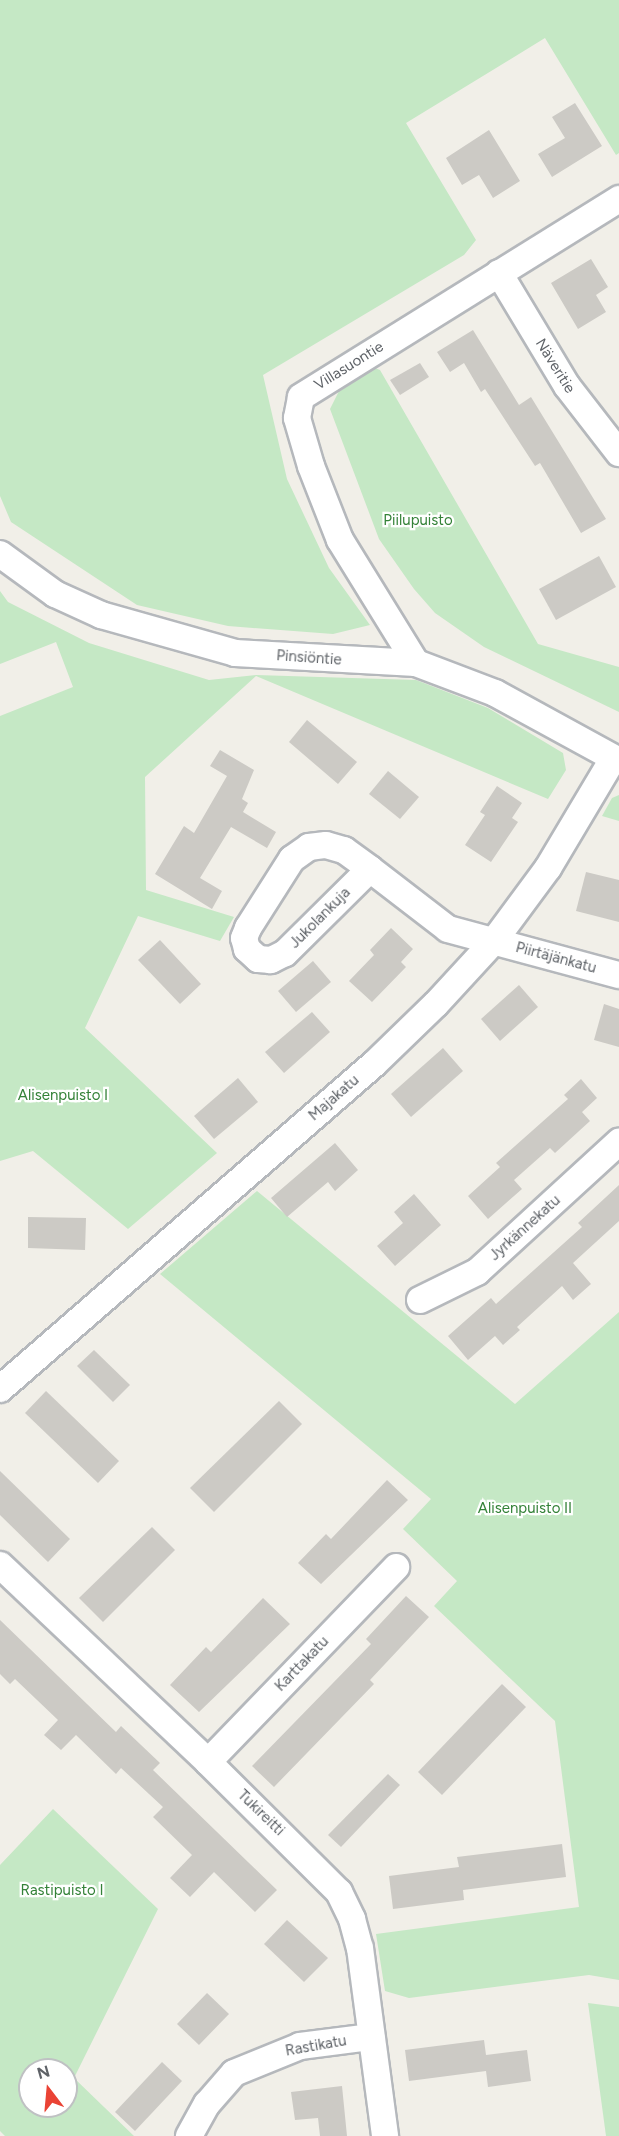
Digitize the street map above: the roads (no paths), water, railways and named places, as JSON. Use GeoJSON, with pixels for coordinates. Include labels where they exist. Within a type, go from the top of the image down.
{"type":"FeatureCollection","features":[{"type":"Feature","properties":{"kind":"street","name":"Villasuontie"},"geometry":{"type":"LineString","coordinates":[[416,663],[340,540],[311,466],[297,418],[301,397],[619,200]]}},
{"type":"Feature","properties":{"kind":"street","name":"Näveritie"},"geometry":{"type":"LineString","coordinates":[[499,273],[567,386],[619,453]]}},
{"type":"Feature","properties":{"kind":"street","name":"Pinsiöntie"},"geometry":{"type":"LineString","coordinates":[[0,554],[56,594],[101,615],[235,653],[416,663],[495,693],[616,760]]}},
{"type":"Feature","properties":{"kind":"street","name":"Majakatu"},"geometry":{"type":"LineString","coordinates":[[0,1389],[374,1064],[494,941],[548,868],[616,760]]}},
{"type":"Feature","properties":{"kind":"street","name":"Jukolankuja"},"geometry":{"type":"LineString","coordinates":[[370,869],[285,953],[271,960],[258,959],[247,949],[244,938],[248,928],[292,859],[309,847],[326,845],[344,850],[370,869],[448,929],[494,941]]}},
{"type":"Feature","properties":{"kind":"street","name":"Piirtäjänkatu"},"geometry":{"type":"LineString","coordinates":[[494,941],[619,975]]}},
{"type":"Feature","properties":{"kind":"street","name":"Jyrkännekatu"},"geometry":{"type":"LineString","coordinates":[[420,1300],[477,1272],[619,1142]]}},
{"type":"Feature","properties":{"kind":"street","name":"Tukireitti"},"geometry":{"type":"LineString","coordinates":[[0,1565],[208,1762],[339,1892],[352,1919],[360,1948],[385,2136]]}},
{"type":"Feature","properties":{"kind":"street","name":"Karttakatu"},"geometry":{"type":"LineString","coordinates":[[208,1762],[396,1567]]}},
{"type":"Feature","properties":{"kind":"street","name":"Rastikatu"},"geometry":{"type":"LineString","coordinates":[[189,2136],[207,2104],[234,2073],[300,2046],[371,2037]]}},
{"type":"Feature","properties":{"kind":"park label","name":"Piilupuisto"},"geometry":{"type":"Point","coordinates":[418,521]}},
{"type":"Feature","properties":{"kind":"park label","name":"Alisenpuisto I"},"geometry":{"type":"Point","coordinates":[63,1096]}},
{"type":"Feature","properties":{"kind":"park label","name":"Alisenpuisto II"},"geometry":{"type":"Point","coordinates":[525,1509]}},
{"type":"Feature","properties":{"kind":"park label","name":"Rastipuisto I"},"geometry":{"type":"Point","coordinates":[62,1891]}}]}
